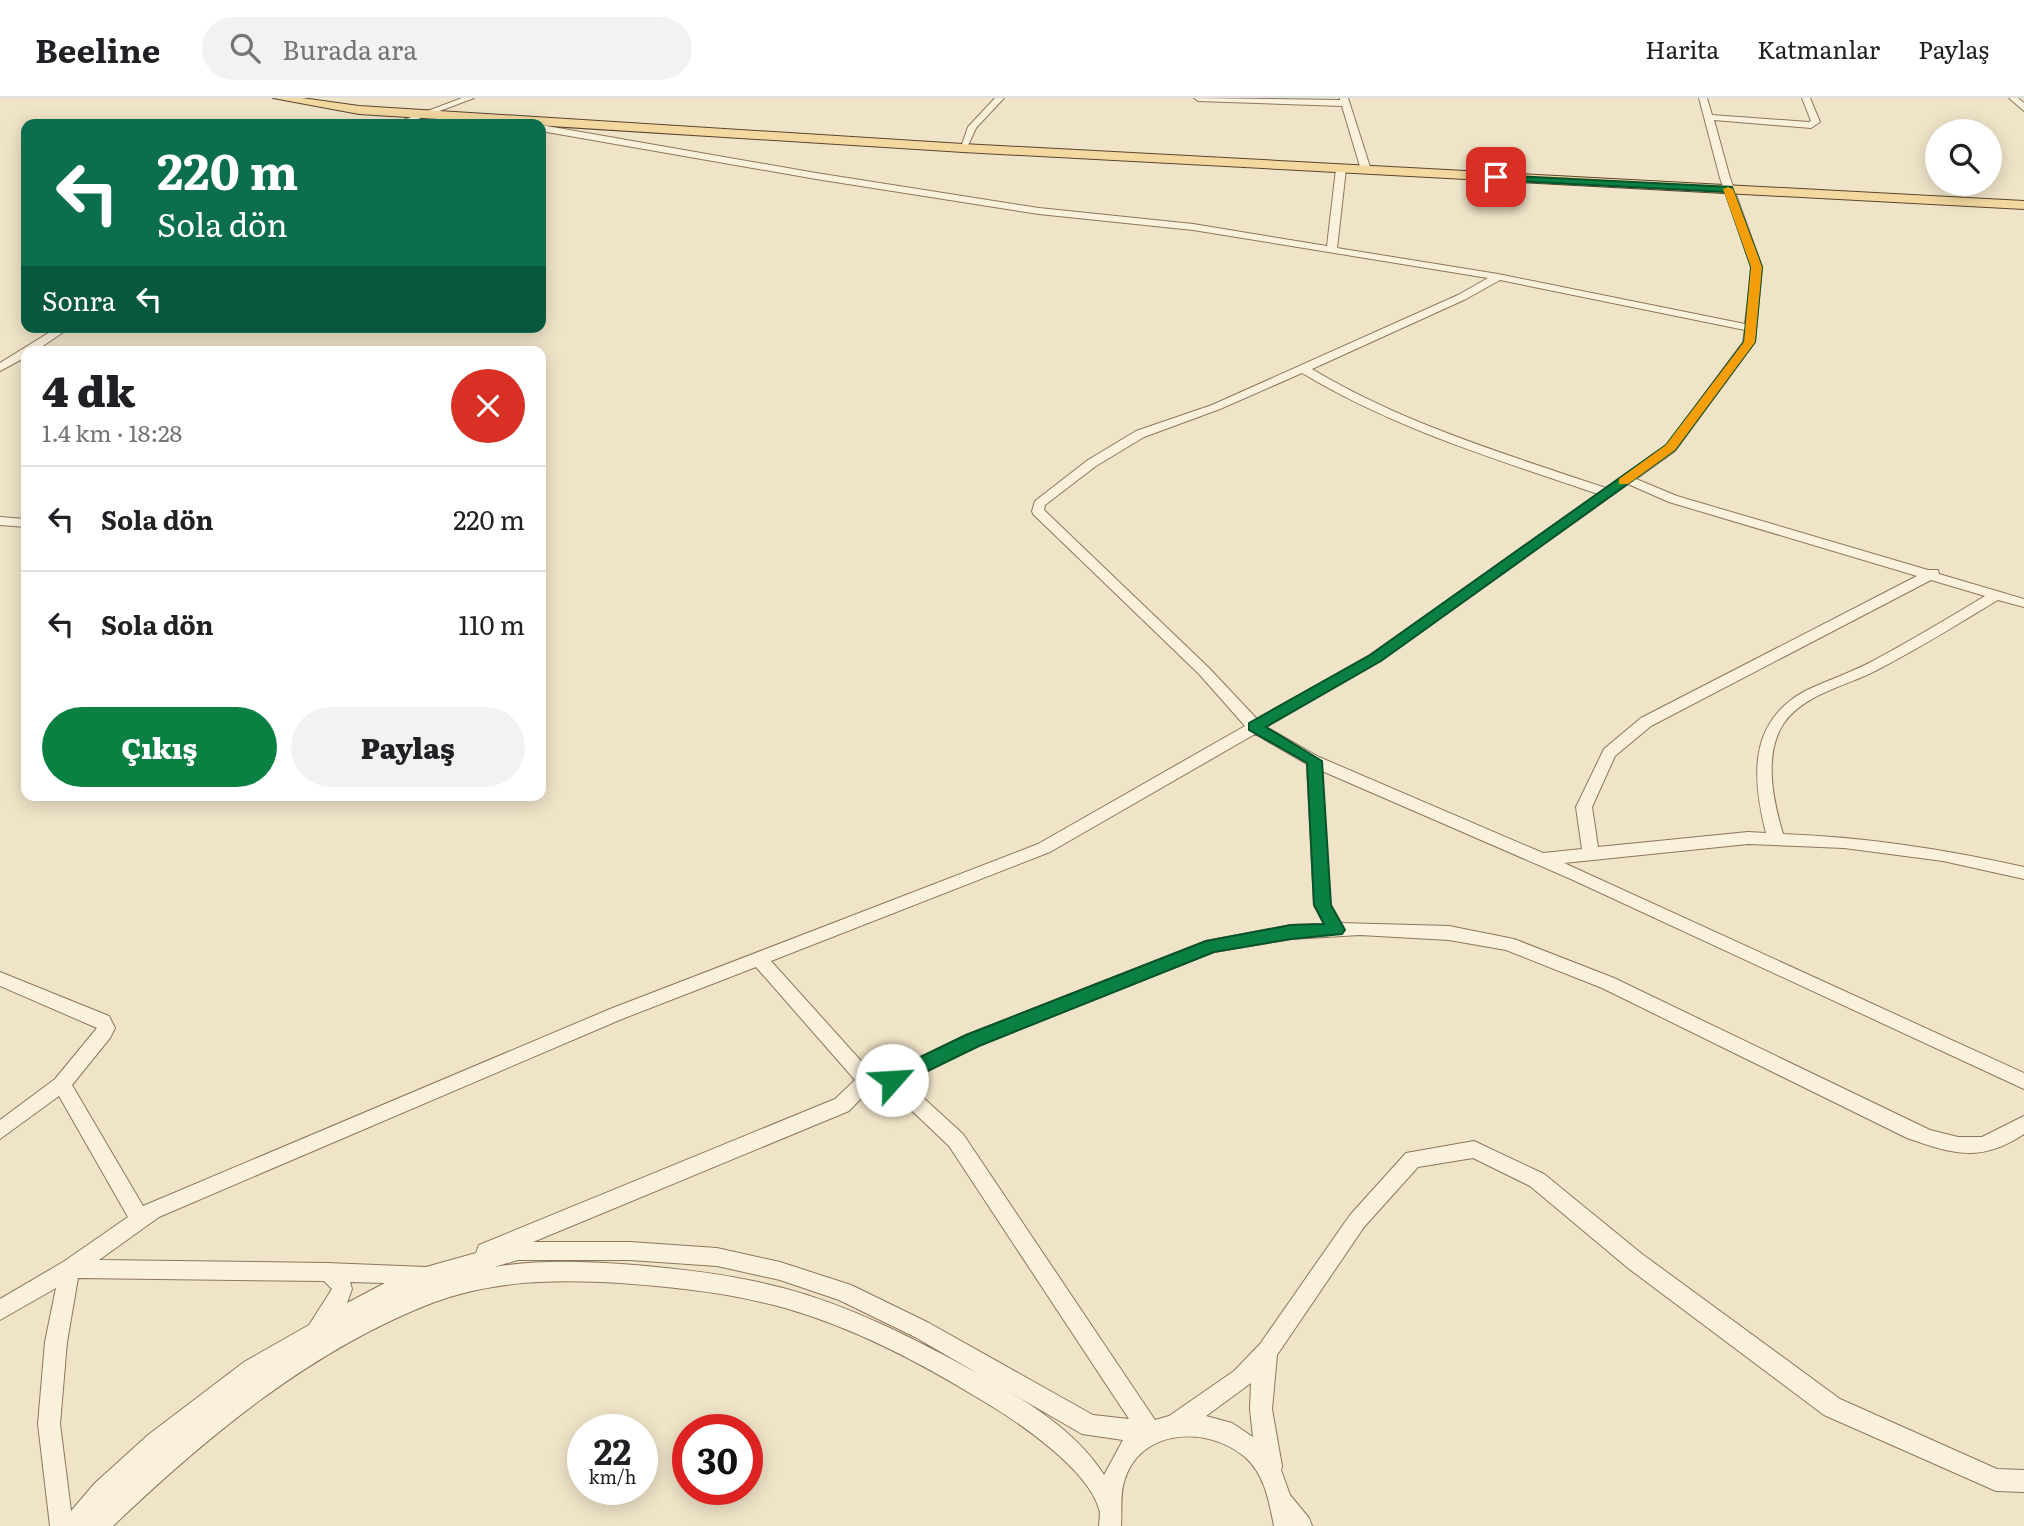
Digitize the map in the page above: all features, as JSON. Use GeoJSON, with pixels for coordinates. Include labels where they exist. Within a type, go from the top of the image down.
{"type":"FeatureCollection","features":[{"type":"Feature","properties":{"kind":"main road"},"geometry":{"type":"LineString","coordinates":[[279,98],[359,110],[489,119]]}},
{"type":"Feature","properties":{"kind":"main road"},"geometry":{"type":"LineString","coordinates":[[322,98],[422,113]]}},
{"type":"Feature","properties":{"kind":"main road"},"geometry":{"type":"LineString","coordinates":[[546,123],[2024,205]]}},
{"type":"Feature","properties":{"kind":"street"},"geometry":{"type":"LineString","coordinates":[[408,119],[470,98]]}},
{"type":"Feature","properties":{"kind":"street"},"geometry":{"type":"LineString","coordinates":[[963,148],[972,127],[1000,98]]}},
{"type":"Feature","properties":{"kind":"street"},"geometry":{"type":"LineString","coordinates":[[1198,98],[1345,100],[1366,170]]}},
{"type":"Feature","properties":{"kind":"street"},"geometry":{"type":"LineString","coordinates":[[0,1310],[70,1269],[152,1211],[616,1014],[1044,848],[1376,658],[1671,447],[1749,342],[1756,267],[1729,190],[1703,98]]}},
{"type":"Feature","properties":{"kind":"street"},"geometry":{"type":"LineString","coordinates":[[1708,117],[1808,125],[1816,122],[1806,98]]}},
{"type":"Feature","properties":{"kind":"street"},"geometry":{"type":"LineString","coordinates":[[2013,98],[2024,108]]}},
{"type":"Feature","properties":{"kind":"street"},"geometry":{"type":"LineString","coordinates":[[546,129],[1026,209],[1193,227],[1332,247],[1498,277],[1750,328]]}},
{"type":"Feature","properties":{"kind":"street"},"geometry":{"type":"LineString","coordinates":[[1332,247],[1341,169]]}},
{"type":"Feature","properties":{"kind":"street"},"geometry":{"type":"LineString","coordinates":[[1498,277],[1462,297],[1303,369],[1216,407],[1140,434],[1092,463],[1040,504],[1038,511],[1204,671],[1255,727],[1314,761],[1541,859],[2024,1081]]}},
{"type":"Feature","properties":{"kind":"street"},"geometry":{"type":"LineString","coordinates":[[35,346],[56,333]]}},
{"type":"Feature","properties":{"kind":"street"},"geometry":{"type":"LineString","coordinates":[[0,368],[21,355]]}},
{"type":"Feature","properties":{"kind":"street"},"geometry":{"type":"LineString","coordinates":[[1303,369],[1374,411],[1428,433],[1607,493]]}},
{"type":"Feature","properties":{"kind":"street"},"geometry":{"type":"LineString","coordinates":[[1626,479],[1672,499],[1933,573],[2024,603]]}},
{"type":"Feature","properties":{"kind":"street"},"geometry":{"type":"LineString","coordinates":[[0,522],[21,523]]}},
{"type":"Feature","properties":{"kind":"street"},"geometry":{"type":"LineString","coordinates":[[1591,855],[1584,807],[1609,752],[1646,722],[1933,573]]}},
{"type":"Feature","properties":{"kind":"street"},"geometry":{"type":"LineString","coordinates":[[1776,839],[1764,796],[1766,760],[1779,719],[1798,702],[1871,668],[1998,594]]}},
{"type":"Feature","properties":{"kind":"street"},"geometry":{"type":"LineString","coordinates":[[1314,761],[1322,905],[1336,930]]}},
{"type":"Feature","properties":{"kind":"street"},"geometry":{"type":"LineString","coordinates":[[1541,859],[1748,838],[1844,842],[1943,855],[2024,873]]}},
{"type":"Feature","properties":{"kind":"street"},"geometry":{"type":"LineString","coordinates":[[72,1526],[103,1491],[156,1443],[252,1369],[382,1294],[842,1105],[867,1080],[892,1080],[972,1040],[1212,946],[1291,932],[1336,930],[1449,933],[1508,944],[1608,983],[1914,1132],[1945,1143],[1973,1149],[2009,1136],[2024,1124]]}},
{"type":"Feature","properties":{"kind":"street"},"geometry":{"type":"LineString","coordinates":[[760,960],[867,1080]]}},
{"type":"Feature","properties":{"kind":"street"},"geometry":{"type":"LineString","coordinates":[[0,979],[103,1021],[106,1028],[99,1041],[62,1084],[0,1131]]}},
{"type":"Feature","properties":{"kind":"street"},"geometry":{"type":"LineString","coordinates":[[892,1080],[956,1140],[1150,1432]]}},
{"type":"Feature","properties":{"kind":"street"},"geometry":{"type":"LineString","coordinates":[[62,1084],[140,1220]]}},
{"type":"Feature","properties":{"kind":"street"},"geometry":{"type":"LineString","coordinates":[[1110,1526],[1108,1502],[1114,1473],[1129,1449],[1150,1432],[1176,1423],[1242,1378],[1266,1351],[1357,1221],[1413,1159],[1474,1149],[1537,1180],[1635,1261],[1832,1407],[1996,1480],[2024,1481]]}},
{"type":"Feature","properties":{"kind":"street"},"geometry":{"type":"LineString","coordinates":[[70,1269],[429,1275],[518,1251],[630,1251],[717,1257],[780,1271],[844,1292],[922,1330],[1090,1426],[1150,1432]]}},
{"type":"Feature","properties":{"kind":"street"},"geometry":{"type":"LineString","coordinates":[[61,1526],[49,1424],[56,1342],[70,1269]]}},
{"type":"Feature","properties":{"kind":"street"},"geometry":{"type":"LineString","coordinates":[[314,1333],[337,1302],[342,1289],[339,1280],[327,1272]]}},
{"type":"Feature","properties":{"kind":"street"},"geometry":{"type":"LineString","coordinates":[[96,1526],[158,1468],[254,1394],[355,1327],[423,1297],[485,1278],[526,1274],[614,1273],[700,1280],[775,1293],[849,1318],[943,1366],[1052,1434],[1084,1464],[1108,1502]]}},
{"type":"Feature","properties":{"kind":"street"},"geometry":{"type":"LineString","coordinates":[[1266,1351],[1259,1392],[1261,1430],[1284,1515],[1301,1526]]}},
{"type":"Feature","properties":{"kind":"street"},"geometry":{"type":"LineString","coordinates":[[1176,1423],[1205,1423],[1232,1433],[1256,1450],[1274,1475]]}},
{"type":"Feature","properties":{"kind":"slow traffic"},"geometry":{"type":"LineString","coordinates":[[1624,481],[1671,447],[1749,342],[1756,267],[1728,189]]}},
{"type":"Feature","properties":{"kind":"route"},"geometry":{"type":"LineString","coordinates":[[892,1080],[972,1040],[1212,946],[1291,932],[1336,930],[1322,905],[1319,819],[1314,802],[1314,761],[1255,727],[1376,658],[1671,447],[1749,342],[1756,267],[1729,190],[1496,177]]}}]}
